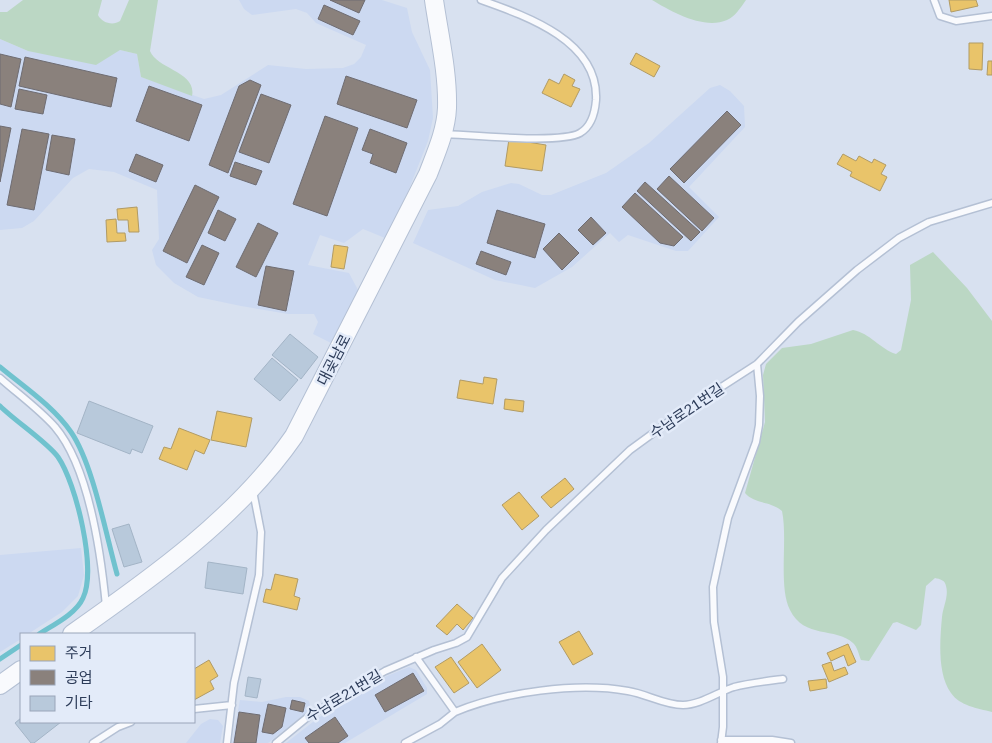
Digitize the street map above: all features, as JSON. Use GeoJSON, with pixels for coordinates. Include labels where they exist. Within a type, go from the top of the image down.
{"type":"FeatureCollection","features":[{"type":"Feature","properties":{"kind":"street","name":"대곶남로"},"geometry":{"type":"LineString","coordinates":[[73,633],[198,539],[275,465],[294,436],[428,174],[442,134],[447,108],[434,0]]}},
{"type":"Feature","properties":{"kind":"street"},"geometry":{"type":"LineString","coordinates":[[0,685],[20,671]]}},
{"type":"Feature","properties":{"kind":"lane"},"geometry":{"type":"LineString","coordinates":[[442,134],[566,137],[581,132],[590,124],[595,111],[596,89],[590,72],[566,41],[548,27],[481,0]]}},
{"type":"Feature","properties":{"kind":"lane"},"geometry":{"type":"LineString","coordinates":[[934,0],[940,16],[956,20],[992,16]]}},
{"type":"Feature","properties":{"kind":"lane","name":"수남로21번길"},"geometry":{"type":"LineString","coordinates":[[276,743],[309,716],[386,671],[467,637],[502,578],[599,478],[630,450],[678,415],[757,364],[798,322],[858,270],[899,238],[929,222],[992,203]]}},
{"type":"Feature","properties":{"kind":"lane"},"geometry":{"type":"LineString","coordinates":[[757,364],[760,396],[759,425],[756,442],[728,518],[713,587],[714,622],[724,692],[721,742],[772,740],[792,743]]}},
{"type":"Feature","properties":{"kind":"lane"},"geometry":{"type":"LineString","coordinates":[[0,378],[55,427],[71,451],[82,477],[98,546],[106,610]]}},
{"type":"Feature","properties":{"kind":"lane"},"geometry":{"type":"LineString","coordinates":[[227,743],[234,683],[248,631],[259,575],[261,532],[253,488]]}},
{"type":"Feature","properties":{"kind":"lane"},"geometry":{"type":"LineString","coordinates":[[416,657],[455,712]]}},
{"type":"Feature","properties":{"kind":"lane"},"geometry":{"type":"LineString","coordinates":[[405,743],[440,724],[455,712],[478,702],[499,697],[558,690],[626,690],[673,705],[686,706],[741,686],[783,679]]}},
{"type":"Feature","properties":{"kind":"lane"},"geometry":{"type":"LineString","coordinates":[[195,709],[232,705]]}},
{"type":"Feature","properties":{"kind":"lane"},"geometry":{"type":"LineString","coordinates":[[92,743],[118,727],[128,723]]}},
{"type":"Feature","properties":{"kind":"shaded area"},"geometry":{"type":"Polygon","coordinates":[[[239,0],[382,0],[407,8],[412,32],[430,70],[433,118],[428,141],[409,189],[385,238],[363,229],[344,243],[320,235],[308,265],[349,273],[358,290],[331,343],[313,334],[318,322],[314,314],[288,314],[198,297],[174,283],[156,265],[152,250],[159,239],[157,190],[114,172],[89,169],[73,178],[34,221],[22,228],[0,230],[0,39],[28,51],[120,50],[137,54],[141,77],[204,99],[221,95],[268,65],[306,69],[343,68],[354,64],[361,57],[366,45],[316,23],[307,13],[296,9],[252,15],[244,9],[239,0]]]}},
{"type":"Feature","properties":{"kind":"shaded area"},"geometry":{"type":"Polygon","coordinates":[[[720,85],[730,91],[744,106],[745,127],[689,187],[719,217],[688,251],[676,251],[628,235],[619,242],[610,233],[572,267],[535,288],[495,280],[413,243],[428,210],[458,206],[482,192],[511,183],[519,184],[542,195],[551,195],[606,173],[649,143],[710,88],[720,85]]]}},
{"type":"Feature","properties":{"kind":"shaded area"},"geometry":{"type":"Polygon","coordinates":[[[81,548],[84,575],[78,596],[62,612],[30,633],[20,633],[20,640],[0,652],[0,555],[81,548]]]}},
{"type":"Feature","properties":{"kind":"shaded area"},"geometry":{"type":"Polygon","coordinates":[[[409,667],[416,670],[427,688],[427,694],[345,743],[286,743],[318,718],[387,676],[409,667]]]}},
{"type":"Feature","properties":{"kind":"shaded area"},"geometry":{"type":"Polygon","coordinates":[[[286,697],[300,697],[309,701],[311,709],[268,743],[232,743],[240,700],[262,702],[286,697]]]}},
{"type":"Feature","properties":{"kind":"shaded area"},"geometry":{"type":"Polygon","coordinates":[[[210,719],[218,720],[223,726],[220,743],[186,743],[201,724],[210,719]]]}},
{"type":"Feature","properties":{"kind":"green space"},"geometry":{"type":"Polygon","coordinates":[[[23,0],[102,0],[98,15],[105,22],[117,23],[120,21],[129,0],[158,0],[150,51],[160,62],[189,81],[192,88],[192,96],[141,77],[137,54],[120,50],[96,65],[28,51],[0,39],[0,12],[7,12],[23,0]]]}},
{"type":"Feature","properties":{"kind":"green space"},"geometry":{"type":"Polygon","coordinates":[[[652,0],[746,0],[738,12],[730,19],[718,23],[708,23],[688,18],[652,0]]]}},
{"type":"Feature","properties":{"kind":"green space"},"geometry":{"type":"Polygon","coordinates":[[[933,252],[967,288],[992,321],[992,712],[969,706],[959,701],[951,693],[943,676],[941,666],[941,635],[942,617],[947,594],[943,581],[935,578],[926,586],[921,625],[916,630],[897,622],[893,623],[869,661],[861,660],[857,648],[846,638],[812,629],[796,619],[786,600],[784,522],[782,511],[753,499],[745,493],[765,422],[763,375],[766,364],[782,348],[811,344],[853,330],[865,334],[885,349],[896,354],[901,350],[911,300],[910,265],[933,252]]]}},
{"type":"Feature","properties":{"kind":"building: 주거"},"geometry":{"type":"Polygon","coordinates":[[[949,0],[976,0],[978,6],[951,12],[949,0]]]}},
{"type":"Feature","properties":{"kind":"building: 주거"},"geometry":{"type":"Polygon","coordinates":[[[969,43],[983,43],[982,70],[969,69],[969,43]]]}},
{"type":"Feature","properties":{"kind":"building: 주거"},"geometry":{"type":"Polygon","coordinates":[[[636,53],[660,66],[654,77],[630,64],[636,53]]]}},
{"type":"Feature","properties":{"kind":"building: 주거"},"geometry":{"type":"Polygon","coordinates":[[[988,61],[992,61],[992,75],[987,75],[988,61]]]}},
{"type":"Feature","properties":{"kind":"building: 주거"},"geometry":{"type":"Polygon","coordinates":[[[564,74],[575,80],[572,86],[580,89],[571,107],[542,93],[549,79],[559,84],[564,74]]]}},
{"type":"Feature","properties":{"kind":"building: 주거"},"geometry":{"type":"Polygon","coordinates":[[[509,139],[546,145],[542,171],[505,166],[509,139]]]}},
{"type":"Feature","properties":{"kind":"building: 주거"},"geometry":{"type":"Polygon","coordinates":[[[843,154],[856,161],[859,156],[872,163],[874,159],[886,165],[881,174],[887,177],[880,191],[850,176],[852,172],[837,164],[843,154]]]}},
{"type":"Feature","properties":{"kind":"building: 주거"},"geometry":{"type":"Polygon","coordinates":[[[137,207],[139,232],[129,232],[128,220],[118,220],[117,209],[137,207]]]}},
{"type":"Feature","properties":{"kind":"building: 주거"},"geometry":{"type":"Polygon","coordinates":[[[116,219],[117,233],[125,233],[126,241],[107,242],[106,220],[116,219]]]}},
{"type":"Feature","properties":{"kind":"building: 주거"},"geometry":{"type":"Polygon","coordinates":[[[334,245],[348,247],[344,269],[331,267],[334,245]]]}},
{"type":"Feature","properties":{"kind":"building: 주거"},"geometry":{"type":"Polygon","coordinates":[[[484,377],[497,379],[493,404],[457,398],[460,380],[483,384],[484,377]]]}},
{"type":"Feature","properties":{"kind":"building: 주거"},"geometry":{"type":"Polygon","coordinates":[[[505,399],[524,401],[523,412],[504,409],[505,399]]]}},
{"type":"Feature","properties":{"kind":"building: 주거"},"geometry":{"type":"Polygon","coordinates":[[[217,411],[252,418],[246,447],[211,440],[217,411]]]}},
{"type":"Feature","properties":{"kind":"building: 주거"},"geometry":{"type":"Polygon","coordinates":[[[179,428],[210,440],[204,454],[195,450],[187,470],[159,459],[164,447],[171,449],[179,428]]]}},
{"type":"Feature","properties":{"kind":"building: 주거"},"geometry":{"type":"Polygon","coordinates":[[[565,478],[574,489],[551,508],[541,497],[565,478]]]}},
{"type":"Feature","properties":{"kind":"building: 주거"},"geometry":{"type":"Polygon","coordinates":[[[519,492],[539,516],[522,530],[502,505],[519,492]]]}},
{"type":"Feature","properties":{"kind":"building: 주거"},"geometry":{"type":"Polygon","coordinates":[[[275,574],[298,579],[294,596],[300,598],[297,610],[263,602],[266,589],[271,590],[275,574]]]}},
{"type":"Feature","properties":{"kind":"building: 주거"},"geometry":{"type":"Polygon","coordinates":[[[457,604],[473,618],[463,630],[457,624],[447,635],[436,626],[457,604]]]}},
{"type":"Feature","properties":{"kind":"building: 주거"},"geometry":{"type":"Polygon","coordinates":[[[579,631],[593,654],[573,665],[559,642],[579,631]]]}},
{"type":"Feature","properties":{"kind":"building: 주거"},"geometry":{"type":"Polygon","coordinates":[[[482,644],[501,670],[477,688],[458,662],[482,644]]]}},
{"type":"Feature","properties":{"kind":"building: 주거"},"geometry":{"type":"Polygon","coordinates":[[[848,644],[856,662],[848,666],[844,655],[831,661],[827,653],[848,644]]]}},
{"type":"Feature","properties":{"kind":"building: 주거"},"geometry":{"type":"Polygon","coordinates":[[[451,657],[469,683],[454,693],[435,667],[451,657]]]}},
{"type":"Feature","properties":{"kind":"building: 주거"},"geometry":{"type":"Polygon","coordinates":[[[209,660],[218,676],[210,681],[214,689],[195,699],[195,668],[209,660]]]}},
{"type":"Feature","properties":{"kind":"building: 주거"},"geometry":{"type":"Polygon","coordinates":[[[831,662],[834,671],[845,667],[848,674],[829,682],[822,665],[831,662]]]}},
{"type":"Feature","properties":{"kind":"building: 주거"},"geometry":{"type":"Polygon","coordinates":[[[826,679],[827,688],[810,691],[808,681],[826,679]]]}},
{"type":"Feature","properties":{"kind":"building: 공업"},"geometry":{"type":"Polygon","coordinates":[[[330,0],[365,0],[359,13],[330,0]]]}},
{"type":"Feature","properties":{"kind":"building: 공업"},"geometry":{"type":"Polygon","coordinates":[[[324,5],[360,21],[353,35],[318,19],[324,5]]]}},
{"type":"Feature","properties":{"kind":"building: 공업"},"geometry":{"type":"Polygon","coordinates":[[[0,54],[21,59],[11,107],[0,104],[0,54]]]}},
{"type":"Feature","properties":{"kind":"building: 공업"},"geometry":{"type":"Polygon","coordinates":[[[25,57],[117,78],[111,107],[19,86],[25,57]]]}},
{"type":"Feature","properties":{"kind":"building: 공업"},"geometry":{"type":"Polygon","coordinates":[[[346,76],[417,100],[407,128],[337,104],[346,76]]]}},
{"type":"Feature","properties":{"kind":"building: 공업"},"geometry":{"type":"Polygon","coordinates":[[[250,80],[261,85],[228,173],[209,165],[239,86],[250,80]]]}},
{"type":"Feature","properties":{"kind":"building: 공업"},"geometry":{"type":"Polygon","coordinates":[[[149,86],[202,105],[189,141],[136,121],[149,86]]]}},
{"type":"Feature","properties":{"kind":"building: 공업"},"geometry":{"type":"Polygon","coordinates":[[[19,89],[47,95],[43,114],[15,109],[19,89]]]}},
{"type":"Feature","properties":{"kind":"building: 공업"},"geometry":{"type":"Polygon","coordinates":[[[261,94],[291,105],[269,163],[239,152],[261,94]]]}},
{"type":"Feature","properties":{"kind":"building: 공업"},"geometry":{"type":"Polygon","coordinates":[[[727,111],[741,125],[684,183],[670,169],[727,111]]]}},
{"type":"Feature","properties":{"kind":"building: 공업"},"geometry":{"type":"Polygon","coordinates":[[[325,116],[358,128],[327,216],[293,204],[325,116]]]}},
{"type":"Feature","properties":{"kind":"building: 공업"},"geometry":{"type":"Polygon","coordinates":[[[0,126],[11,128],[0,182],[0,126]]]}},
{"type":"Feature","properties":{"kind":"building: 공업"},"geometry":{"type":"Polygon","coordinates":[[[22,129],[49,134],[34,210],[7,205],[22,129]]]}},
{"type":"Feature","properties":{"kind":"building: 공업"},"geometry":{"type":"Polygon","coordinates":[[[370,129],[407,143],[396,173],[370,163],[373,154],[362,150],[370,129]]]}},
{"type":"Feature","properties":{"kind":"building: 공업"},"geometry":{"type":"Polygon","coordinates":[[[52,135],[75,139],[69,175],[46,170],[52,135]]]}},
{"type":"Feature","properties":{"kind":"building: 공업"},"geometry":{"type":"Polygon","coordinates":[[[136,154],[163,165],[156,182],[129,171],[136,154]]]}},
{"type":"Feature","properties":{"kind":"building: 공업"},"geometry":{"type":"Polygon","coordinates":[[[235,162],[262,171],[256,185],[230,176],[235,162]]]}},
{"type":"Feature","properties":{"kind":"building: 공업"},"geometry":{"type":"Polygon","coordinates":[[[669,176],[714,218],[702,231],[657,189],[669,176]]]}},
{"type":"Feature","properties":{"kind":"building: 공업"},"geometry":{"type":"Polygon","coordinates":[[[645,182],[700,232],[691,241],[637,191],[645,182]]]}},
{"type":"Feature","properties":{"kind":"building: 공업"},"geometry":{"type":"Polygon","coordinates":[[[195,185],[219,197],[187,263],[163,251],[195,185]]]}},
{"type":"Feature","properties":{"kind":"building: 공업"},"geometry":{"type":"Polygon","coordinates":[[[635,193],[683,237],[674,246],[660,243],[622,207],[635,193]]]}},
{"type":"Feature","properties":{"kind":"building: 공업"},"geometry":{"type":"Polygon","coordinates":[[[218,210],[236,219],[225,241],[208,233],[218,210]]]}},
{"type":"Feature","properties":{"kind":"building: 공업"},"geometry":{"type":"Polygon","coordinates":[[[497,210],[545,224],[535,258],[487,243],[497,210]]]}},
{"type":"Feature","properties":{"kind":"building: 공업"},"geometry":{"type":"Polygon","coordinates":[[[591,217],[606,233],[593,245],[578,230],[591,217]]]}},
{"type":"Feature","properties":{"kind":"building: 공업"},"geometry":{"type":"Polygon","coordinates":[[[258,223],[278,233],[256,277],[236,267],[258,223]]]}},
{"type":"Feature","properties":{"kind":"building: 공업"},"geometry":{"type":"Polygon","coordinates":[[[559,233],[579,253],[562,270],[543,249],[559,233]]]}},
{"type":"Feature","properties":{"kind":"building: 공업"},"geometry":{"type":"Polygon","coordinates":[[[202,245],[219,253],[204,285],[186,277],[202,245]]]}},
{"type":"Feature","properties":{"kind":"building: 공업"},"geometry":{"type":"Polygon","coordinates":[[[481,251],[511,262],[506,275],[476,264],[481,251]]]}},
{"type":"Feature","properties":{"kind":"building: 공업"},"geometry":{"type":"Polygon","coordinates":[[[266,266],[294,271],[286,311],[258,305],[266,266]]]}},
{"type":"Feature","properties":{"kind":"building: 공업"},"geometry":{"type":"Polygon","coordinates":[[[413,673],[424,691],[385,712],[375,695],[413,673]]]}},
{"type":"Feature","properties":{"kind":"building: 공업"},"geometry":{"type":"Polygon","coordinates":[[[292,700],[305,703],[303,712],[290,709],[292,700]]]}},
{"type":"Feature","properties":{"kind":"building: 공업"},"geometry":{"type":"Polygon","coordinates":[[[268,704],[286,708],[282,727],[273,734],[262,732],[268,704]]]}},
{"type":"Feature","properties":{"kind":"building: 공업"},"geometry":{"type":"Polygon","coordinates":[[[239,712],[260,715],[256,743],[234,743],[239,712]]]}},
{"type":"Feature","properties":{"kind":"building: 공업"},"geometry":{"type":"Polygon","coordinates":[[[335,717],[348,736],[338,743],[309,743],[305,738],[335,717]]]}},
{"type":"Feature","properties":{"kind":"building: 기타"},"geometry":{"type":"Polygon","coordinates":[[[290,334],[318,357],[301,379],[272,355],[290,334]]]}},
{"type":"Feature","properties":{"kind":"building: 기타"},"geometry":{"type":"Polygon","coordinates":[[[272,358],[298,380],[280,401],[254,379],[272,358]]]}},
{"type":"Feature","properties":{"kind":"building: 기타"},"geometry":{"type":"Polygon","coordinates":[[[89,401],[153,426],[142,453],[132,449],[130,454],[77,433],[89,401]]]}},
{"type":"Feature","properties":{"kind":"building: 기타"},"geometry":{"type":"Polygon","coordinates":[[[129,524],[142,562],[124,567],[112,529],[129,524]]]}},
{"type":"Feature","properties":{"kind":"building: 기타"},"geometry":{"type":"Polygon","coordinates":[[[208,562],[247,568],[243,594],[205,588],[208,562]]]}},
{"type":"Feature","properties":{"kind":"building: 기타"},"geometry":{"type":"Polygon","coordinates":[[[248,677],[261,679],[257,698],[245,696],[248,677]]]}},
{"type":"Feature","properties":{"kind":"building: 기타"},"geometry":{"type":"Polygon","coordinates":[[[20,719],[20,723],[60,723],[34,743],[31,743],[15,723],[20,719]]]}},
{"type":"Feature","properties":{"kind":"waterway"},"geometry":{"type":"LineString","coordinates":[[0,367],[56,414],[71,432],[79,446],[98,500],[117,574]]}},
{"type":"Feature","properties":{"kind":"waterway"},"geometry":{"type":"LineString","coordinates":[[0,406],[58,457],[65,469],[78,505],[86,547],[87,585],[80,604],[70,614],[41,633]]}},
{"type":"Feature","properties":{"kind":"waterway"},"geometry":{"type":"LineString","coordinates":[[0,659],[20,646]]}}]}
